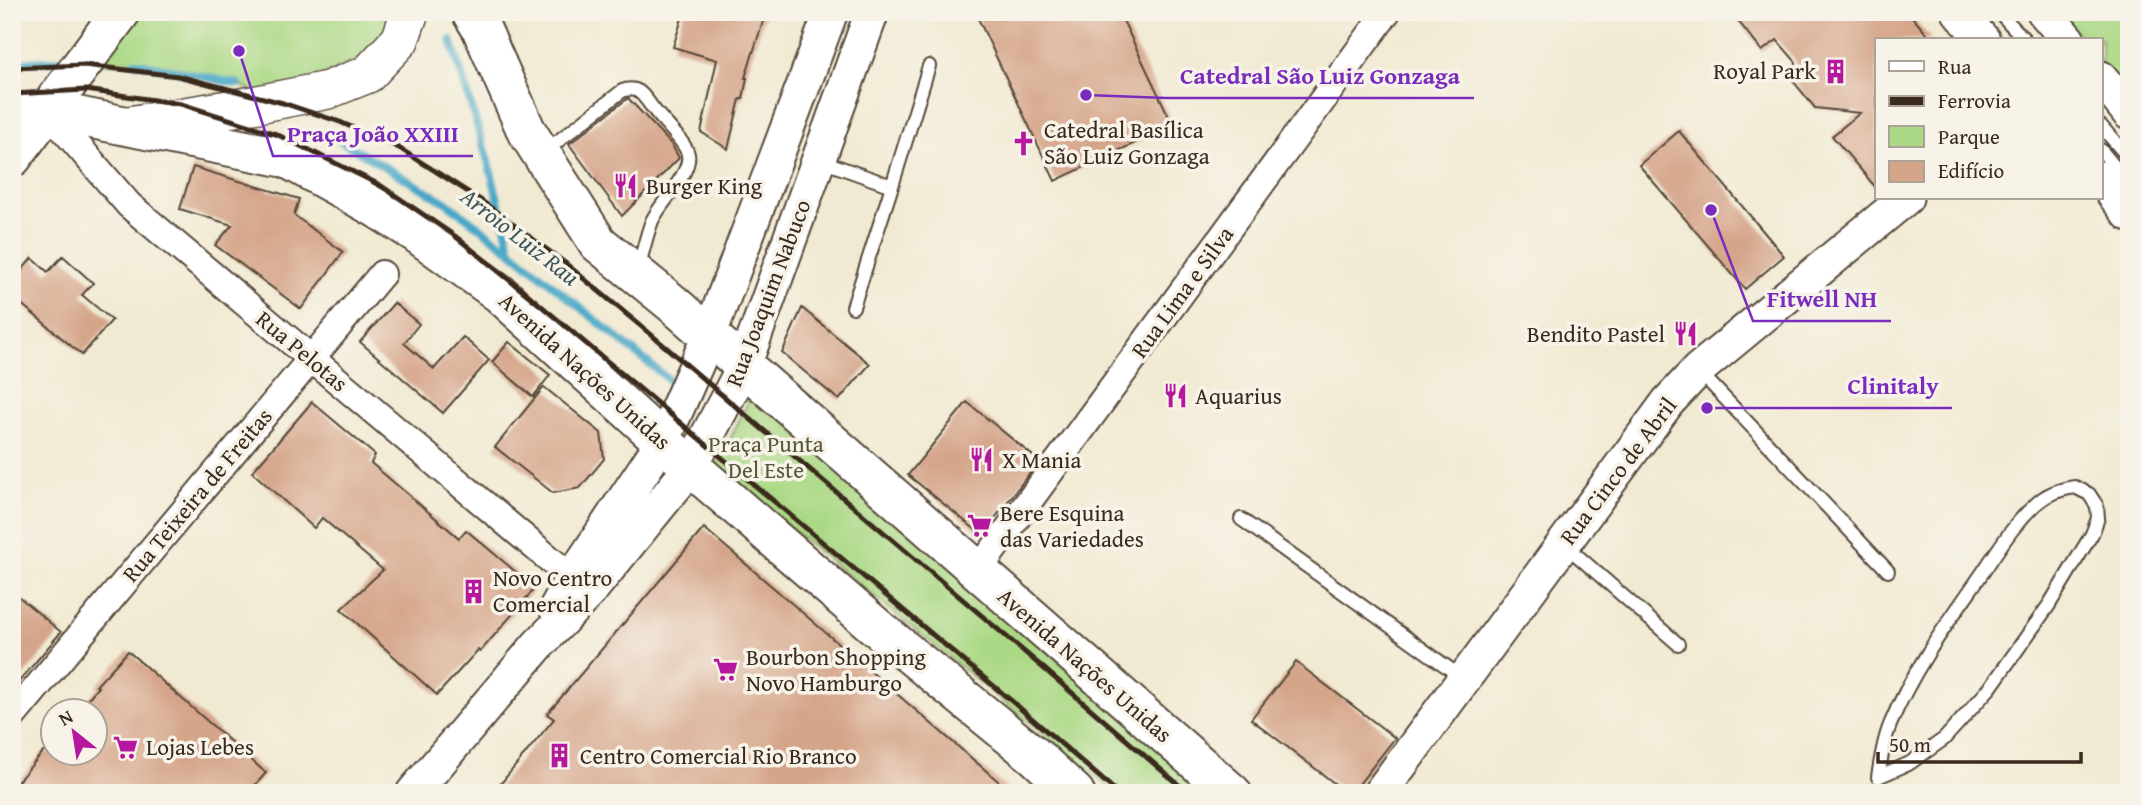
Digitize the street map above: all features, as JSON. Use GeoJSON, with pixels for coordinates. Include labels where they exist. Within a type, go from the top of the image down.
{"type":"FeatureCollection","features":[{"type":"Feature","properties":{"kind":"main road"},"geometry":{"type":"LineString","coordinates":[[12,158],[30,111],[121,12]]}},
{"type":"Feature","properties":{"kind":"main road"},"geometry":{"type":"LineString","coordinates":[[129,125],[328,90],[368,74],[400,40],[410,12]]}},
{"type":"Feature","properties":{"kind":"main road","name":"Avenida Nações Unidas"},"geometry":{"type":"LineString","coordinates":[[471,12],[481,28],[526,130],[598,243],[744,366],[1233,793]]}},
{"type":"Feature","properties":{"kind":"main road","name":"Avenida Nações Unidas"},"geometry":{"type":"LineString","coordinates":[[30,111],[129,125],[286,158],[416,233],[499,293],[691,467],[876,626],[1036,757],[1075,793]]}},
{"type":"Feature","properties":{"kind":"street","name":"Rua Joaquim Nabuco"},"geometry":{"type":"LineString","coordinates":[[538,645],[572,578],[663,441],[709,336],[831,12]]}},
{"type":"Feature","properties":{"kind":"street","name":"Rua Joaquim Nabuco"},"geometry":{"type":"LineString","coordinates":[[413,793],[538,645],[590,591],[691,467],[744,366],[872,12]]}},
{"type":"Feature","properties":{"kind":"street","name":"Rua Lima e Silva"},"geometry":{"type":"LineString","coordinates":[[977,572],[1387,12]]}},
{"type":"Feature","properties":{"kind":"street"},"geometry":{"type":"LineString","coordinates":[[1959,12],[1996,32]]}},
{"type":"Feature","properties":{"kind":"street"},"geometry":{"type":"LineString","coordinates":[[2044,12],[2066,38]]}},
{"type":"Feature","properties":{"kind":"street"},"geometry":{"type":"LineString","coordinates":[[2102,80],[2129,113]]}},
{"type":"Feature","properties":{"kind":"street","name":"Rua Pelotas"},"geometry":{"type":"LineString","coordinates":[[30,111],[129,205],[572,578]]}},
{"type":"Feature","properties":{"kind":"street"},"geometry":{"type":"LineString","coordinates":[[2102,179],[2129,214]]}},
{"type":"Feature","properties":{"kind":"street","name":"Rua Cinco de Abril"},"geometry":{"type":"LineString","coordinates":[[1380,793],[1668,402],[1698,370],[1904,200]]}},
{"type":"Feature","properties":{"kind":"street","name":"Rua Teixeira de Freitas"},"geometry":{"type":"LineString","coordinates":[[12,717],[382,274]]}},
{"type":"Feature","properties":{"kind":"lane"},"geometry":{"type":"LineString","coordinates":[[1999,12],[1996,32],[2018,38]]}},
{"type":"Feature","properties":{"kind":"lane"},"geometry":{"type":"LineString","coordinates":[[853,307],[929,66]]}},
{"type":"Feature","properties":{"kind":"lane"},"geometry":{"type":"LineString","coordinates":[[541,154],[622,91],[630,88],[643,94],[685,147],[689,157],[686,168],[653,220],[636,275]]}},
{"type":"Feature","properties":{"kind":"lane"},"geometry":{"type":"LineString","coordinates":[[2102,127],[2129,158]]}},
{"type":"Feature","properties":{"kind":"lane"},"geometry":{"type":"LineString","coordinates":[[2102,151],[2129,184]]}},
{"type":"Feature","properties":{"kind":"lane"},"geometry":{"type":"LineString","coordinates":[[818,160],[892,186]]}},
{"type":"Feature","properties":{"kind":"lane"},"geometry":{"type":"LineString","coordinates":[[1698,370],[1888,571]]}},
{"type":"Feature","properties":{"kind":"lane"},"geometry":{"type":"LineString","coordinates":[[2075,487],[2089,494],[2097,506],[2098,518],[2092,534],[2049,605],[1990,688],[1944,739],[1910,763],[1878,777],[1882,748],[1909,687],[1953,614],[1998,550],[2023,517],[2053,492],[2075,487]]}},
{"type":"Feature","properties":{"kind":"lane"},"geometry":{"type":"LineString","coordinates":[[1241,519],[1464,679]]}},
{"type":"Feature","properties":{"kind":"lane"},"geometry":{"type":"LineString","coordinates":[[1564,544],[1678,644]]}},
{"type":"Feature","properties":{"kind":"green space"},"geometry":{"type":"Polygon","coordinates":[[[121,12],[410,12],[400,40],[271,100],[238,84],[135,62],[78,65],[121,12]]]}},
{"type":"Feature","properties":{"kind":"green space"},"geometry":{"type":"Polygon","coordinates":[[[2059,12],[2129,12],[2129,97],[2102,64],[2102,38],[2080,38],[2059,12]]]}},
{"type":"Feature","properties":{"kind":"green space","name":"Praça Punta Del Este"},"geometry":{"type":"Polygon","coordinates":[[[753,391],[1209,793],[1116,793],[716,468],[753,391]]]}},
{"type":"Feature","properties":{"kind":"building"},"geometry":{"type":"Polygon","coordinates":[[[684,12],[766,12],[745,78],[743,99],[740,99],[728,149],[701,132],[717,60],[673,47],[684,12]]]}},
{"type":"Feature","properties":{"kind":"building"},"geometry":{"type":"Polygon","coordinates":[[[975,12],[1119,12],[1173,125],[1055,181],[975,12]]]}},
{"type":"Feature","properties":{"kind":"building","name":"Royal Park"},"geometry":{"type":"Polygon","coordinates":[[[1731,12],[1908,12],[1930,38],[1875,38],[1875,187],[1832,136],[1860,113],[1815,108],[1793,81],[1796,62],[1777,40],[1762,51],[1731,12]]]}},
{"type":"Feature","properties":{"kind":"building","name":"Burger King"},"geometry":{"type":"Polygon","coordinates":[[[628,98],[672,145],[679,158],[622,216],[569,144],[628,98]]]}},
{"type":"Feature","properties":{"kind":"building"},"geometry":{"type":"Polygon","coordinates":[[[1679,131],[1784,256],[1745,289],[1639,165],[1679,131]]]}},
{"type":"Feature","properties":{"kind":"building"},"geometry":{"type":"Polygon","coordinates":[[[193,167],[299,199],[294,215],[343,252],[301,309],[215,245],[232,225],[180,209],[193,167]]]}},
{"type":"Feature","properties":{"kind":"building"},"geometry":{"type":"Polygon","coordinates":[[[63,256],[93,283],[82,295],[112,320],[82,355],[12,296],[12,282],[32,258],[48,272],[63,256]]]}},
{"type":"Feature","properties":{"kind":"building"},"geometry":{"type":"Polygon","coordinates":[[[394,303],[419,324],[404,343],[434,369],[463,337],[489,360],[443,413],[360,342],[394,303]]]}},
{"type":"Feature","properties":{"kind":"building"},"geometry":{"type":"Polygon","coordinates":[[[802,308],[870,364],[839,400],[782,353],[802,308]]]}},
{"type":"Feature","properties":{"kind":"building"},"geometry":{"type":"Polygon","coordinates":[[[509,342],[550,375],[533,397],[492,362],[509,342]]]}},
{"type":"Feature","properties":{"kind":"building"},"geometry":{"type":"Polygon","coordinates":[[[544,387],[601,433],[604,459],[580,488],[553,493],[495,447],[544,387]]]}},
{"type":"Feature","properties":{"kind":"building"},"geometry":{"type":"Polygon","coordinates":[[[312,402],[375,455],[371,463],[459,538],[466,530],[535,588],[480,652],[478,650],[437,695],[341,609],[383,570],[322,518],[314,528],[252,472],[312,402]]]}},
{"type":"Feature","properties":{"kind":"building","name":"X Mania"},"geometry":{"type":"Polygon","coordinates":[[[967,402],[1039,461],[982,535],[908,475],[967,402]]]}},
{"type":"Feature","properties":{"kind":"building","name":"Bourbon Shopping Novo Hamburgo"},"geometry":{"type":"Polygon","coordinates":[[[704,528],[1012,793],[493,793],[554,719],[547,714],[704,528]]]}},
{"type":"Feature","properties":{"kind":"building"},"geometry":{"type":"Polygon","coordinates":[[[12,591],[61,632],[12,690],[12,591]]]}},
{"type":"Feature","properties":{"kind":"building"},"geometry":{"type":"Polygon","coordinates":[[[128,651],[266,773],[248,793],[12,793],[12,788],[38,758],[38,766],[108,766],[108,696],[90,696],[98,687],[96,686],[128,651]]]}},
{"type":"Feature","properties":{"kind":"building"},"geometry":{"type":"Polygon","coordinates":[[[1296,662],[1395,738],[1352,793],[1347,793],[1251,719],[1296,662]]]}},
{"type":"Feature","properties":{"kind":"waterway"},"geometry":{"type":"LineString","coordinates":[[451,40],[490,168],[511,251]]}},
{"type":"Feature","properties":{"kind":"waterway","name":"Arroio Luiz Rau"},"geometry":{"type":"LineString","coordinates":[[12,63],[69,60]]}},
{"type":"Feature","properties":{"kind":"waterway","name":"Arroio Luiz Rau"},"geometry":{"type":"LineString","coordinates":[[135,62],[238,84]]}},
{"type":"Feature","properties":{"kind":"waterway","name":"Arroio Luiz Rau"},"geometry":{"type":"LineString","coordinates":[[332,136],[447,203],[511,251],[674,384]]}},
{"type":"Feature","properties":{"kind":"railway"},"geometry":{"type":"LineString","coordinates":[[12,68],[84,65],[178,76],[283,103],[340,122],[399,148],[479,199],[565,263],[1188,793]]}},
{"type":"Feature","properties":{"kind":"railway"},"geometry":{"type":"LineString","coordinates":[[12,94],[86,90],[181,104],[276,134],[380,185],[455,236],[539,304],[1118,793]]}},
{"type":"Feature","properties":{"kind":"place","name":"Praça João XXIII"},"geometry":{"type":"Point","coordinates":[239,51]}},
{"type":"Feature","properties":{"kind":"place","name":"Royal Park"},"geometry":{"type":"Point","coordinates":[1836,71]}},
{"type":"Feature","properties":{"kind":"place","name":"Catedral São Luiz Gonzaga"},"geometry":{"type":"Point","coordinates":[1086,95]}},
{"type":"Feature","properties":{"kind":"place","name":"Catedral Basílica São Luiz Gonzaga"},"geometry":{"type":"Point","coordinates":[1024,143]}},
{"type":"Feature","properties":{"kind":"place","name":"Burger King"},"geometry":{"type":"Point","coordinates":[626,186]}},
{"type":"Feature","properties":{"kind":"place","name":"Fitwell NH"},"geometry":{"type":"Point","coordinates":[1711,210]}},
{"type":"Feature","properties":{"kind":"place","name":"Bendito Pastel"},"geometry":{"type":"Point","coordinates":[1685,334]}},
{"type":"Feature","properties":{"kind":"place","name":"Aquarius"},"geometry":{"type":"Point","coordinates":[1175,396]}},
{"type":"Feature","properties":{"kind":"place","name":"Clinitaly"},"geometry":{"type":"Point","coordinates":[1707,408]}},
{"type":"Feature","properties":{"kind":"place","name":"X Mania"},"geometry":{"type":"Point","coordinates":[982,460]}},
{"type":"Feature","properties":{"kind":"place","name":"Bere Esquina das Variedades"},"geometry":{"type":"Point","coordinates":[980,526]}},
{"type":"Feature","properties":{"kind":"place","name":"Novo Centro Comercial"},"geometry":{"type":"Point","coordinates":[473,591]}},
{"type":"Feature","properties":{"kind":"place","name":"Bourbon Shopping Novo Hamburgo"},"geometry":{"type":"Point","coordinates":[726,670]}},
{"type":"Feature","properties":{"kind":"place","name":"Lojas Lebes"},"geometry":{"type":"Point","coordinates":[126,747]}},
{"type":"Feature","properties":{"kind":"place","name":"Centro Comercial Rio Branco"},"geometry":{"type":"Point","coordinates":[560,756]}}]}
